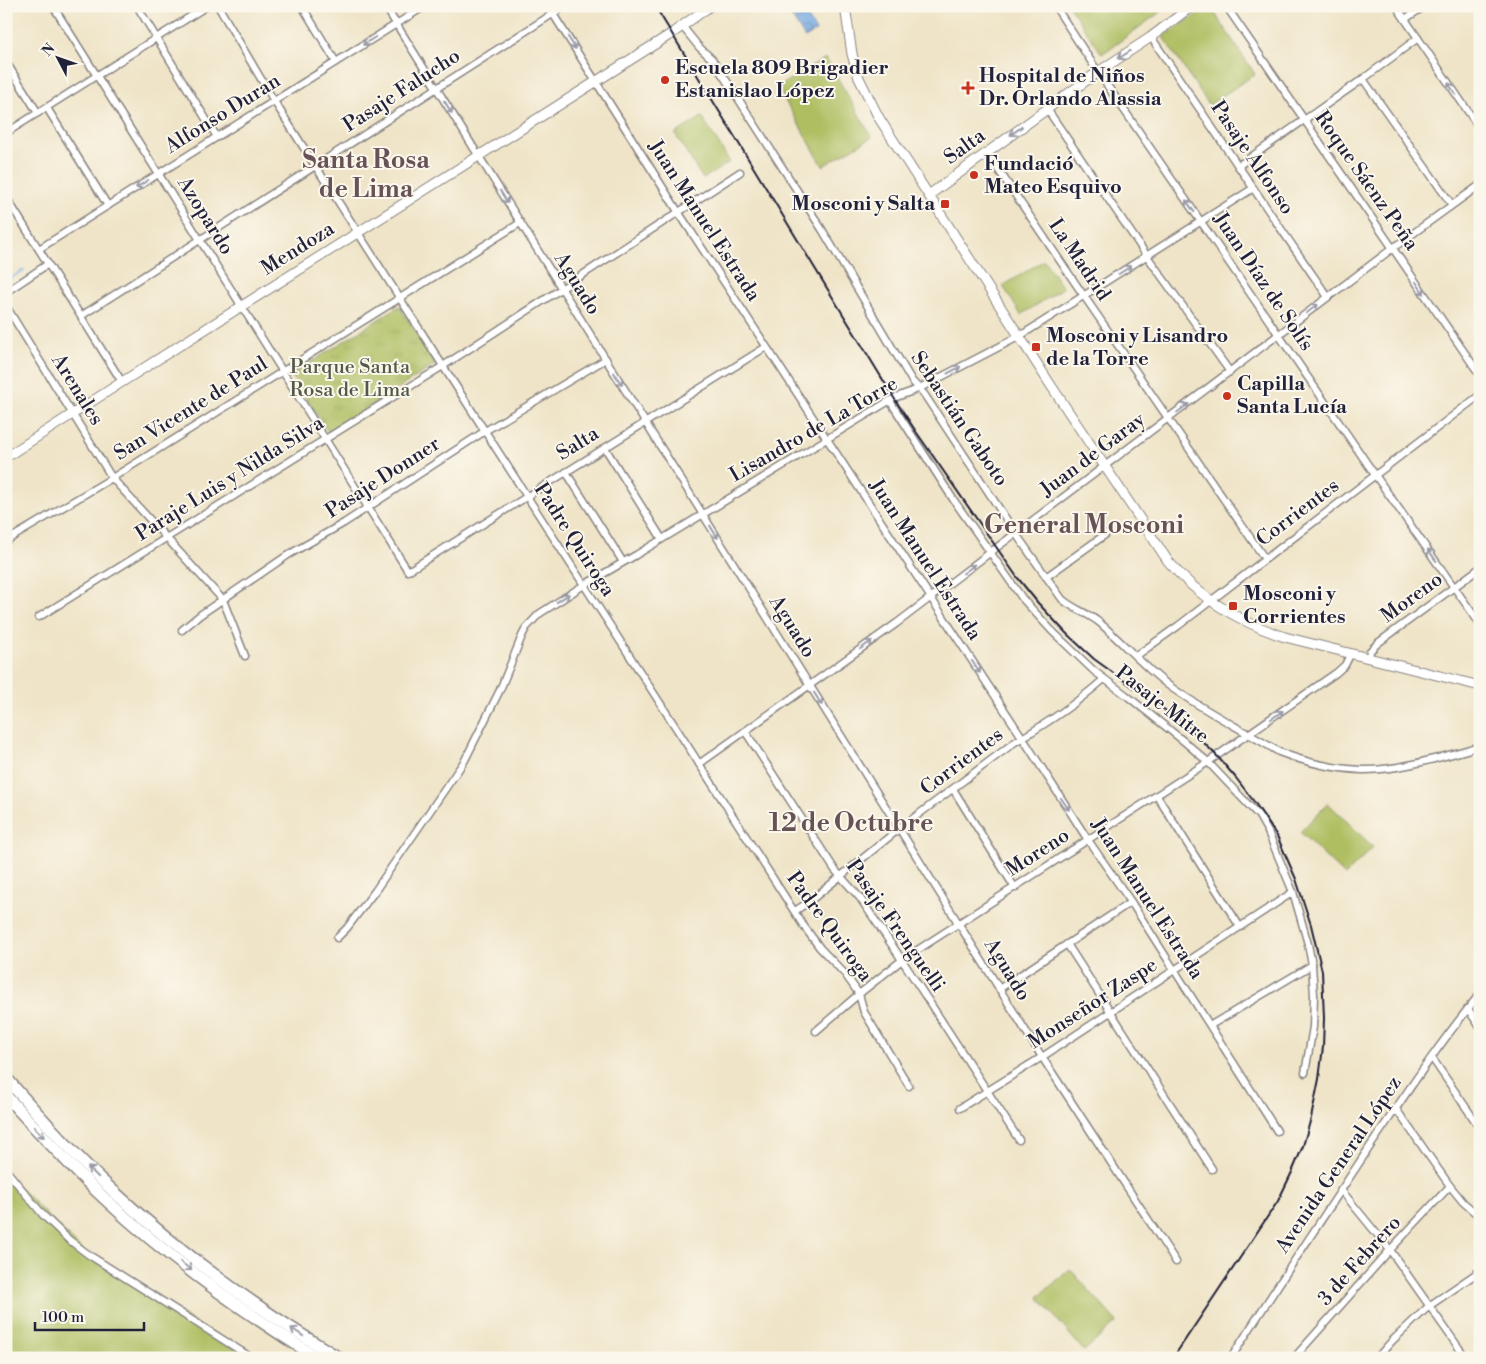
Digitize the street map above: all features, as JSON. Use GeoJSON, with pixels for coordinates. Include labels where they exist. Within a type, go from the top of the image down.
{"type":"FeatureCollection","features":[{"type":"Feature","properties":{"kind":"highway"},"geometry":{"type":"LineString","coordinates":[[6,1078],[125,1210]]}},
{"type":"Feature","properties":{"kind":"highway"},"geometry":{"type":"LineString","coordinates":[[6,1096],[62,1157],[235,1303],[318,1358]]}},
{"type":"Feature","properties":{"kind":"highway"},"geometry":{"type":"LineString","coordinates":[[151,1232],[242,1295],[339,1358]]}},
{"type":"Feature","properties":{"kind":"street","name":"Azopardo"},"geometry":{"type":"LineString","coordinates":[[53,6],[408,571]]}},
{"type":"Feature","properties":{"kind":"street"},"geometry":{"type":"LineString","coordinates":[[137,6],[217,137]]}},
{"type":"Feature","properties":{"kind":"street"},"geometry":{"type":"LineString","coordinates":[[6,133],[207,6]]}},
{"type":"Feature","properties":{"kind":"street","name":"Padre Quiroga"},"geometry":{"type":"LineString","coordinates":[[218,6],[274,101],[794,912],[820,948],[845,974],[859,994],[864,1012],[909,1086]]}},
{"type":"Feature","properties":{"kind":"street"},"geometry":{"type":"LineString","coordinates":[[302,6],[336,62]]}},
{"type":"Feature","properties":{"kind":"street","name":"Aguado"},"geometry":{"type":"LineString","coordinates":[[385,6],[999,989],[1176,1262]]}},
{"type":"Feature","properties":{"kind":"street","name":"Alfonso Duran"},"geometry":{"type":"LineString","coordinates":[[39,249],[425,6]]}},
{"type":"Feature","properties":{"kind":"street","name":"Juan Manuel Estrada"},"geometry":{"type":"LineString","coordinates":[[548,6],[679,213],[1088,840],[1131,902],[1278,1131]]}},
{"type":"Feature","properties":{"kind":"street","name":"Pasaje Falucho"},"geometry":{"type":"LineString","coordinates":[[81,316],[565,6]]}},
{"type":"Feature","properties":{"kind":"street","name":"Mendoza"},"geometry":{"type":"LineString","coordinates":[[6,457],[682,26],[710,6]]}},
{"type":"Feature","properties":{"kind":"street"},"geometry":{"type":"LineString","coordinates":[[845,6],[852,54],[859,78],[879,118],[1105,466],[1168,561],[1181,576],[1210,600],[1242,620],[1261,629],[1285,637],[1480,686]]}},
{"type":"Feature","properties":{"kind":"street","name":"Juan Díaz de Solís"},"geometry":{"type":"LineString","coordinates":[[1055,6],[1098,72],[1278,334],[1480,624]]}},
{"type":"Feature","properties":{"kind":"street","name":"Salta"},"geometry":{"type":"LineString","coordinates":[[929,194],[1192,6]]}},
{"type":"Feature","properties":{"kind":"street","name":"Roque Sáenz Peña"},"geometry":{"type":"LineString","coordinates":[[1226,6],[1480,376]]}},
{"type":"Feature","properties":{"kind":"street"},"geometry":{"type":"LineString","coordinates":[[1396,6],[1480,129]]}},
{"type":"Feature","properties":{"kind":"street"},"geometry":{"type":"LineString","coordinates":[[1405,19],[1424,6]]}},
{"type":"Feature","properties":{"kind":"street","name":"Sebastián Gaboto"},"geometry":{"type":"LineString","coordinates":[[682,26],[698,47],[712,59],[802,197],[918,389],[929,401],[1016,534],[1068,605],[1086,613],[1099,622],[1149,670],[1182,695],[1279,752],[1332,767],[1363,770],[1388,768],[1434,759],[1480,746]]}},
{"type":"Feature","properties":{"kind":"street","name":"Pasaje Alfonso"},"geometry":{"type":"LineString","coordinates":[[1150,37],[1328,297]]}},
{"type":"Feature","properties":{"kind":"street"},"geometry":{"type":"LineString","coordinates":[[1238,166],[1363,79],[1418,38]]}},
{"type":"Feature","properties":{"kind":"street"},"geometry":{"type":"LineString","coordinates":[[6,62],[38,113]]}},
{"type":"Feature","properties":{"kind":"street"},"geometry":{"type":"LineString","coordinates":[[1363,79],[1452,205]]}},
{"type":"Feature","properties":{"kind":"street"},"geometry":{"type":"LineString","coordinates":[[47,108],[108,206]]}},
{"type":"Feature","properties":{"kind":"street"},"geometry":{"type":"LineString","coordinates":[[1047,109],[1147,256],[1230,372]]}},
{"type":"Feature","properties":{"kind":"street","name":"La Madrid"},"geometry":{"type":"LineString","coordinates":[[987,153],[1265,559]]}},
{"type":"Feature","properties":{"kind":"street","name":"Paraje Luis y Nilda Silva"},"geometry":{"type":"LineString","coordinates":[[39,617],[443,366],[740,172]]}},
{"type":"Feature","properties":{"kind":"street","name":"Juan de Garay"},"geometry":{"type":"LineString","coordinates":[[698,764],[897,623],[1278,334],[1480,185]]}},
{"type":"Feature","properties":{"kind":"street","name":"Lisandro de La Torre"},"geometry":{"type":"LineString","coordinates":[[337,938],[376,891],[465,760],[500,690],[526,628],[539,614],[894,398],[918,389],[1020,336],[1252,188]]}},
{"type":"Feature","properties":{"kind":"street"},"geometry":{"type":"LineString","coordinates":[[6,198],[122,382]]}},
{"type":"Feature","properties":{"kind":"street","name":"San Vicente de Paul"},"geometry":{"type":"LineString","coordinates":[[6,542],[283,372],[520,223]]}},
{"type":"Feature","properties":{"kind":"street"},"geometry":{"type":"LineString","coordinates":[[6,292],[48,264]]}},
{"type":"Feature","properties":{"kind":"street","name":"Arenales"},"geometry":{"type":"LineString","coordinates":[[6,306],[112,478],[223,600],[245,656]]}},
{"type":"Feature","properties":{"kind":"street","name":"Salta"},"geometry":{"type":"LineString","coordinates":[[408,571],[766,347]]}},
{"type":"Feature","properties":{"kind":"street","name":"Pasaje Donner"},"geometry":{"type":"LineString","coordinates":[[182,630],[288,555],[368,508],[485,431],[606,359]]}},
{"type":"Feature","properties":{"kind":"street","name":"Corrientes"},"geometry":{"type":"LineString","coordinates":[[1136,656],[1480,395]]}},
{"type":"Feature","properties":{"kind":"street","name":"Pasaje Mitre"},"geometry":{"type":"LineString","coordinates":[[890,401],[953,499],[1033,611],[1094,671],[1208,762],[1259,816],[1268,832],[1293,892],[1308,944],[1312,966],[1314,995],[1313,1026],[1305,1073]]}},
{"type":"Feature","properties":{"kind":"street"},"geometry":{"type":"LineString","coordinates":[[605,448],[662,540]]}},
{"type":"Feature","properties":{"kind":"street"},"geometry":{"type":"LineString","coordinates":[[566,472],[623,562]]}},
{"type":"Feature","properties":{"kind":"street"},"geometry":{"type":"LineString","coordinates":[[1046,577],[1106,534]]}},
{"type":"Feature","properties":{"kind":"street","name":"Moreno"},"geometry":{"type":"LineString","coordinates":[[1369,658],[1370,651],[1378,643],[1480,568]]}},
{"type":"Feature","properties":{"kind":"street","name":"Moreno"},"geometry":{"type":"LineString","coordinates":[[816,1031],[902,960],[1250,734],[1336,673],[1345,665],[1351,653]]}},
{"type":"Feature","properties":{"kind":"street","name":"Corrientes"},"geometry":{"type":"LineString","coordinates":[[794,912],[899,829],[1015,742],[1084,696],[1104,679]]}},
{"type":"Feature","properties":{"kind":"street","name":"Pasaje Frenguelli"},"geometry":{"type":"LineString","coordinates":[[745,731],[830,862],[860,898],[902,960],[1019,1140]]}},
{"type":"Feature","properties":{"kind":"street"},"geometry":{"type":"LineString","coordinates":[[953,789],[1014,888]]}},
{"type":"Feature","properties":{"kind":"street"},"geometry":{"type":"LineString","coordinates":[[1157,796],[1240,927]]}},
{"type":"Feature","properties":{"kind":"street","name":"Monseñor Zaspe"},"geometry":{"type":"LineString","coordinates":[[960,1108],[1042,1057],[1293,892]]}},
{"type":"Feature","properties":{"kind":"street"},"geometry":{"type":"LineString","coordinates":[[999,989],[1131,902]]}},
{"type":"Feature","properties":{"kind":"street"},"geometry":{"type":"LineString","coordinates":[[1067,944],[1212,1169]]}},
{"type":"Feature","properties":{"kind":"street"},"geometry":{"type":"LineString","coordinates":[[1211,1025],[1312,966]]}},
{"type":"Feature","properties":{"kind":"street","name":"Avenida General López"},"geometry":{"type":"LineString","coordinates":[[1231,1358],[1282,1276],[1396,1109],[1480,994]]}},
{"type":"Feature","properties":{"kind":"street"},"geometry":{"type":"LineString","coordinates":[[1468,1009],[1480,1027]]}},
{"type":"Feature","properties":{"kind":"street"},"geometry":{"type":"LineString","coordinates":[[1432,1058],[1480,1128]]}},
{"type":"Feature","properties":{"kind":"street"},"geometry":{"type":"LineString","coordinates":[[1396,1109],[1450,1186],[1463,1202],[1480,1217]]}},
{"type":"Feature","properties":{"kind":"street"},"geometry":{"type":"LineString","coordinates":[[6,1170],[43,1215],[68,1239],[89,1255],[252,1358]]}},
{"type":"Feature","properties":{"kind":"street","name":"3 de Febrero"},"geometry":{"type":"LineString","coordinates":[[1294,1358],[1450,1186]]}},
{"type":"Feature","properties":{"kind":"street"},"geometry":{"type":"LineString","coordinates":[[1341,1190],[1390,1250],[1466,1358]]}},
{"type":"Feature","properties":{"kind":"street"},"geometry":{"type":"LineString","coordinates":[[1377,1358],[1429,1306],[1480,1271]]}},
{"type":"Feature","properties":{"kind":"green space"},"geometry":{"type":"Polygon","coordinates":[[[1069,6],[1169,6],[1102,54],[1069,6]]]}},
{"type":"Feature","properties":{"kind":"green space"},"geometry":{"type":"Polygon","coordinates":[[[1210,6],[1255,74],[1209,105],[1163,37],[1210,6]]]}},
{"type":"Feature","properties":{"kind":"green space"},"geometry":{"type":"Polygon","coordinates":[[[826,58],[872,137],[823,166],[777,87],[826,58]]]}},
{"type":"Feature","properties":{"kind":"green space"},"geometry":{"type":"Polygon","coordinates":[[[702,117],[730,162],[703,179],[675,134],[702,117]]]}},
{"type":"Feature","properties":{"kind":"green space"},"geometry":{"type":"Polygon","coordinates":[[[1044,260],[1063,288],[1021,315],[1003,286],[1044,260]]]}},
{"type":"Feature","properties":{"kind":"green space","name":"Parque Santa Rosa de Lima"},"geometry":{"type":"Polygon","coordinates":[[[399,306],[436,364],[329,433],[291,375],[399,306]]]}},
{"type":"Feature","properties":{"kind":"green space"},"geometry":{"type":"Polygon","coordinates":[[[1328,803],[1373,847],[1345,876],[1300,832],[1328,803]]]}},
{"type":"Feature","properties":{"kind":"green space"},"geometry":{"type":"Polygon","coordinates":[[[6,1174],[86,1254],[250,1358],[6,1358],[6,1174]]]}},
{"type":"Feature","properties":{"kind":"green space"},"geometry":{"type":"Polygon","coordinates":[[[1070,1269],[1117,1322],[1084,1351],[1038,1297],[1070,1269]]]}},
{"type":"Feature","properties":{"kind":"water"},"geometry":{"type":"Polygon","coordinates":[[[802,9],[816,31],[805,38],[791,16],[802,9]]]}},
{"type":"Feature","properties":{"kind":"waterway"},"geometry":{"type":"LineString","coordinates":[[6,281],[24,270]]}},
{"type":"Feature","properties":{"kind":"railway"},"geometry":{"type":"LineString","coordinates":[[655,6],[894,398],[1017,577],[1067,634],[1094,659],[1187,726],[1217,756],[1255,803],[1277,836],[1296,879],[1311,925],[1322,971],[1323,1047],[1311,1118],[1303,1146],[1278,1201],[1173,1358]]}},
{"type":"Feature","properties":{"kind":"place","name":"Escuela 809 Brigadier Estanislao López"},"geometry":{"type":"Point","coordinates":[665,80]}},
{"type":"Feature","properties":{"kind":"place","name":"Hospital de Niños Dr. Orlando Alassia"},"geometry":{"type":"Point","coordinates":[968,88]}},
{"type":"Feature","properties":{"kind":"place","name":"Fundació Mateo Esquivo"},"geometry":{"type":"Point","coordinates":[974,175]}},
{"type":"Feature","properties":{"kind":"place","name":"Mosconi y Salta"},"geometry":{"type":"Point","coordinates":[945,204]}},
{"type":"Feature","properties":{"kind":"place","name":"Mosconi y Lisandro de la Torre"},"geometry":{"type":"Point","coordinates":[1036,347]}},
{"type":"Feature","properties":{"kind":"place","name":"Capilla Santa Lucía"},"geometry":{"type":"Point","coordinates":[1227,396]}},
{"type":"Feature","properties":{"kind":"place","name":"Mosconi y Corrientes"},"geometry":{"type":"Point","coordinates":[1233,606]}},
{"type":"Feature","properties":{"kind":"district","name":"Santa Rosa de Lima"},"geometry":{"type":"Point","coordinates":[366,174]}},
{"type":"Feature","properties":{"kind":"district","name":"General Mosconi"},"geometry":{"type":"Point","coordinates":[1084,525]}},
{"type":"Feature","properties":{"kind":"district","name":"12 de Octubre"},"geometry":{"type":"Point","coordinates":[851,823]}}]}
